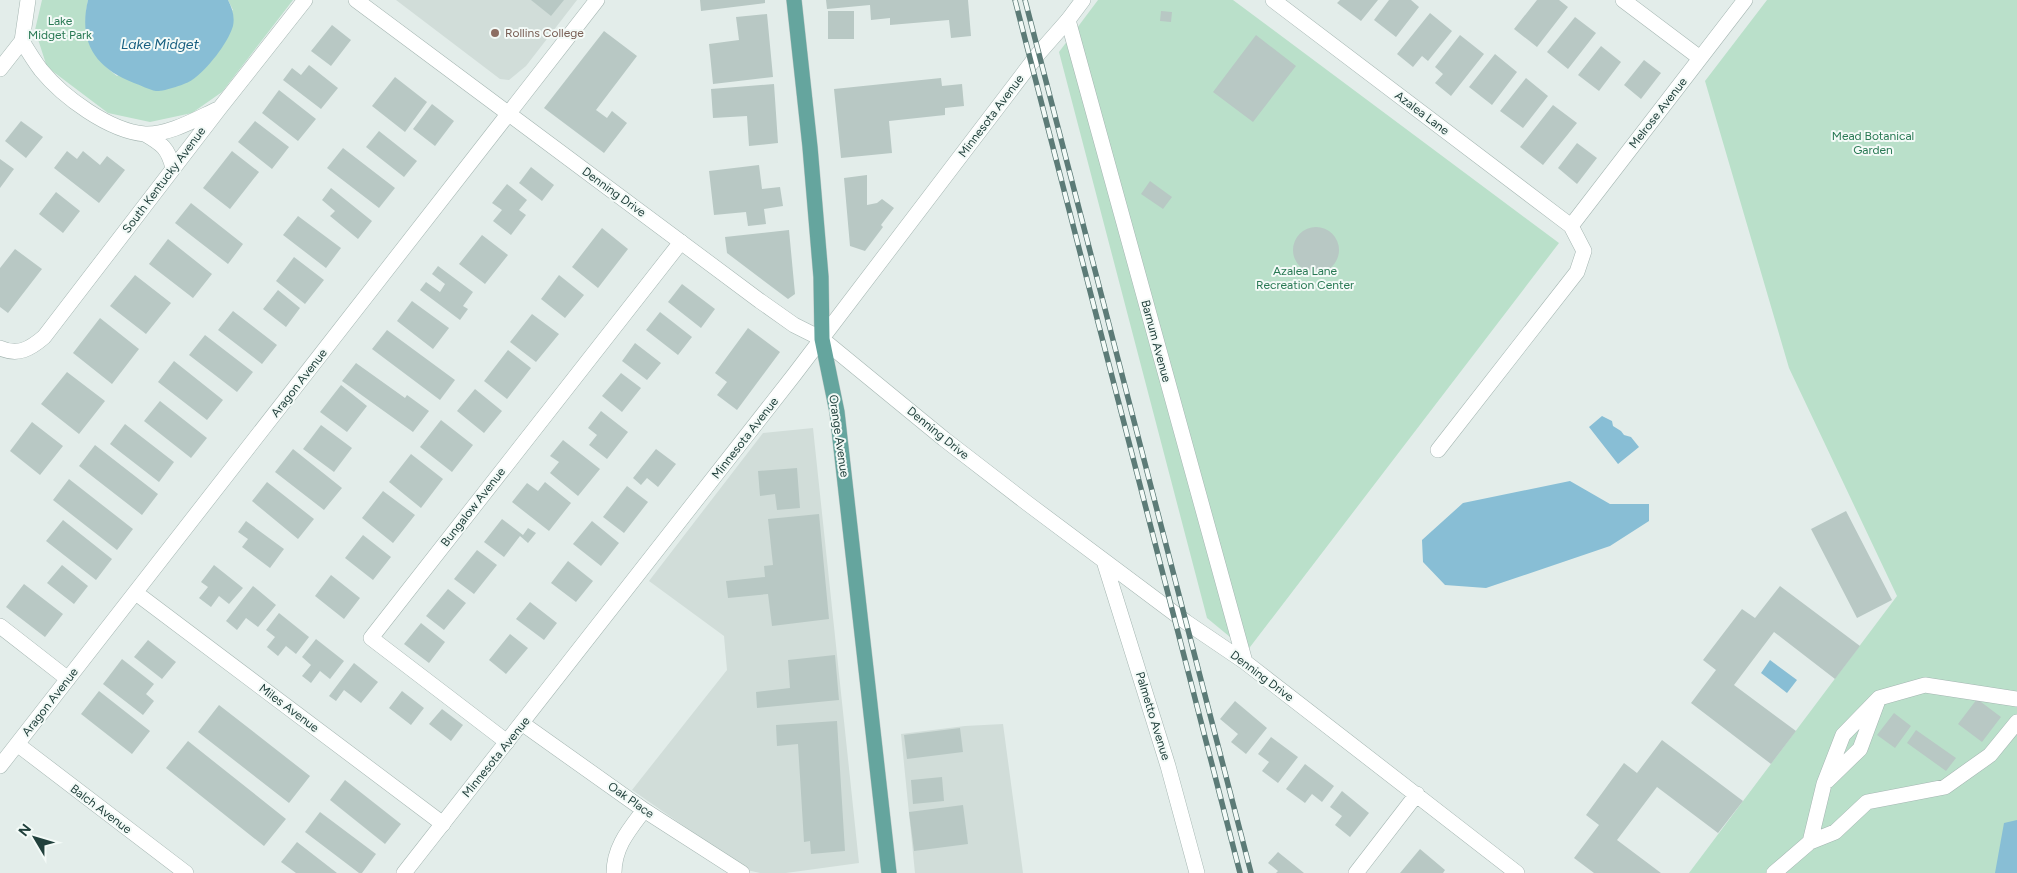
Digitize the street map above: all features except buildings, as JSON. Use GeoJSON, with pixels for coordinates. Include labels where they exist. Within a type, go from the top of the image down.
{"type":"FeatureCollection","features":[{"type":"Feature","properties":{"kind":"main road","name":"Orange Avenue"},"geometry":{"type":"LineString","coordinates":[[794,0],[810,147],[821,277],[822,339],[837,412],[889,873]]}},
{"type":"Feature","properties":{"kind":"street"},"geometry":{"type":"LineString","coordinates":[[0,68],[22,41],[28,0]]}},
{"type":"Feature","properties":{"kind":"street","name":"South Kentucky Avenue"},"geometry":{"type":"LineString","coordinates":[[0,348],[18,352],[30,349],[44,337],[305,0]]}},
{"type":"Feature","properties":{"kind":"street","name":"Denning Drive"},"geometry":{"type":"LineString","coordinates":[[356,0],[508,115],[794,325],[822,339],[944,439],[1104,561],[1245,662],[1517,873]]}},
{"type":"Feature","properties":{"kind":"street","name":"Aragon Avenue"},"geometry":{"type":"LineString","coordinates":[[0,766],[597,0]]}},
{"type":"Feature","properties":{"kind":"street","name":"Minnesota Avenue"},"geometry":{"type":"LineString","coordinates":[[404,873],[523,724],[822,339],[1039,53],[1083,0]]}},
{"type":"Feature","properties":{"kind":"street","name":"Azalea Lane"},"geometry":{"type":"LineString","coordinates":[[1273,0],[1571,226]]}},
{"type":"Feature","properties":{"kind":"street"},"geometry":{"type":"LineString","coordinates":[[1623,0],[1700,58]]}},
{"type":"Feature","properties":{"kind":"street","name":"Melrose Avenue"},"geometry":{"type":"LineString","coordinates":[[1571,226],[1745,0]]}},
{"type":"Feature","properties":{"kind":"street","name":"Barnum Avenue"},"geometry":{"type":"LineString","coordinates":[[1068,20],[1245,662]]}},
{"type":"Feature","properties":{"kind":"street"},"geometry":{"type":"LineString","coordinates":[[22,41],[42,71],[78,104],[110,124],[145,134],[161,144],[169,153],[173,168]]}},
{"type":"Feature","properties":{"kind":"street"},"geometry":{"type":"LineString","coordinates":[[145,134],[169,130],[219,109]]}},
{"type":"Feature","properties":{"kind":"street"},"geometry":{"type":"LineString","coordinates":[[1438,450],[1577,272],[1584,251],[1571,226]]}},
{"type":"Feature","properties":{"kind":"street","name":"Bungalow Avenue"},"geometry":{"type":"LineString","coordinates":[[508,742],[371,638],[681,242]]}},
{"type":"Feature","properties":{"kind":"street","name":"Palmetto Avenue"},"geometry":{"type":"LineString","coordinates":[[1104,561],[1168,766],[1197,873]]}},
{"type":"Feature","properties":{"kind":"street","name":"Miles Avenue"},"geometry":{"type":"LineString","coordinates":[[136,592],[443,824]]}},
{"type":"Feature","properties":{"kind":"street"},"geometry":{"type":"LineString","coordinates":[[0,626],[68,678]]}},
{"type":"Feature","properties":{"kind":"street"},"geometry":{"type":"LineString","coordinates":[[1810,842],[1824,784],[1843,735],[1879,698],[1925,684],[2017,699]]}},
{"type":"Feature","properties":{"kind":"street"},"geometry":{"type":"LineString","coordinates":[[1824,784],[1860,749],[1879,698]]}},
{"type":"Feature","properties":{"kind":"street"},"geometry":{"type":"LineString","coordinates":[[1774,873],[1810,842],[1835,832],[1867,802],[1946,787],[1990,755],[2017,722]]}},
{"type":"Feature","properties":{"kind":"street","name":"Oak Place"},"geometry":{"type":"LineString","coordinates":[[523,724],[644,810],[742,873]]}},
{"type":"Feature","properties":{"kind":"street","name":"Balch Avenue"},"geometry":{"type":"LineString","coordinates":[[17,744],[186,873]]}},
{"type":"Feature","properties":{"kind":"street"},"geometry":{"type":"LineString","coordinates":[[1356,873],[1417,794]]}},
{"type":"Feature","properties":{"kind":"street"},"geometry":{"type":"LineString","coordinates":[[614,873],[614,861],[619,844],[644,810]]}},
{"type":"Feature","properties":{"kind":"shaded area","name":"Rollins College"},"geometry":{"type":"Polygon","coordinates":[[[396,0],[577,0],[526,66],[509,80],[500,79],[396,0]]]}},
{"type":"Feature","properties":{"kind":"shaded area"},"geometry":{"type":"Polygon","coordinates":[[[813,428],[859,863],[786,873],[760,873],[747,870],[632,790],[727,670],[724,636],[649,581],[763,433],[813,428]]]}},
{"type":"Feature","properties":{"kind":"shaded area"},"geometry":{"type":"Polygon","coordinates":[[[1003,724],[1023,873],[915,873],[901,734],[965,726],[1003,724]]]}},
{"type":"Feature","properties":{"kind":"green space","name":"Lake Midget Park"},"geometry":{"type":"Polygon","coordinates":[[[42,0],[88,0],[86,23],[90,42],[101,60],[117,76],[233,10],[228,0],[293,0],[222,92],[192,113],[150,122],[108,113],[47,67],[35,30],[42,0]]]}},
{"type":"Feature","properties":{"kind":"green space","name":"Azalea Lane Recreation Center"},"geometry":{"type":"Polygon","coordinates":[[[1098,0],[1233,0],[1559,243],[1247,651],[1207,618],[1059,52],[1098,0]]]}},
{"type":"Feature","properties":{"kind":"green space","name":"Mead Botanical Garden"},"geometry":{"type":"Polygon","coordinates":[[[1767,0],[2017,0],[2017,873],[1689,873],[1897,596],[1789,368],[1705,81],[1767,0]]]}},
{"type":"Feature","properties":{"kind":"water","name":"Lake Midget"},"geometry":{"type":"Polygon","coordinates":[[[88,0],[228,0],[233,12],[233,26],[222,48],[198,76],[180,86],[156,91],[120,77],[109,70],[93,52],[85,29],[88,0]]]}},
{"type":"Feature","properties":{"kind":"water"},"geometry":{"type":"Polygon","coordinates":[[[1602,416],[1612,421],[1613,426],[1624,435],[1631,437],[1639,447],[1618,464],[1589,427],[1602,416]]]}},
{"type":"Feature","properties":{"kind":"water"},"geometry":{"type":"Polygon","coordinates":[[[1570,481],[1610,504],[1649,504],[1649,521],[1610,546],[1486,588],[1445,585],[1423,562],[1422,540],[1463,503],[1570,481]]]}},
{"type":"Feature","properties":{"kind":"water"},"geometry":{"type":"Polygon","coordinates":[[[1770,660],[1797,680],[1787,693],[1761,673],[1770,660]]]}},
{"type":"Feature","properties":{"kind":"water"},"geometry":{"type":"Polygon","coordinates":[[[2017,820],[2017,873],[1995,873],[2004,823],[2017,820]]]}},
{"type":"Feature","properties":{"kind":"railway"},"geometry":{"type":"LineString","coordinates":[[1015,0],[1240,873]]}},
{"type":"Feature","properties":{"kind":"railway"},"geometry":{"type":"LineString","coordinates":[[1025,0],[1251,873]]}},
{"type":"Feature","properties":{"kind":"place","name":"Rollins College"},"geometry":{"type":"Point","coordinates":[495,33]}}]}
